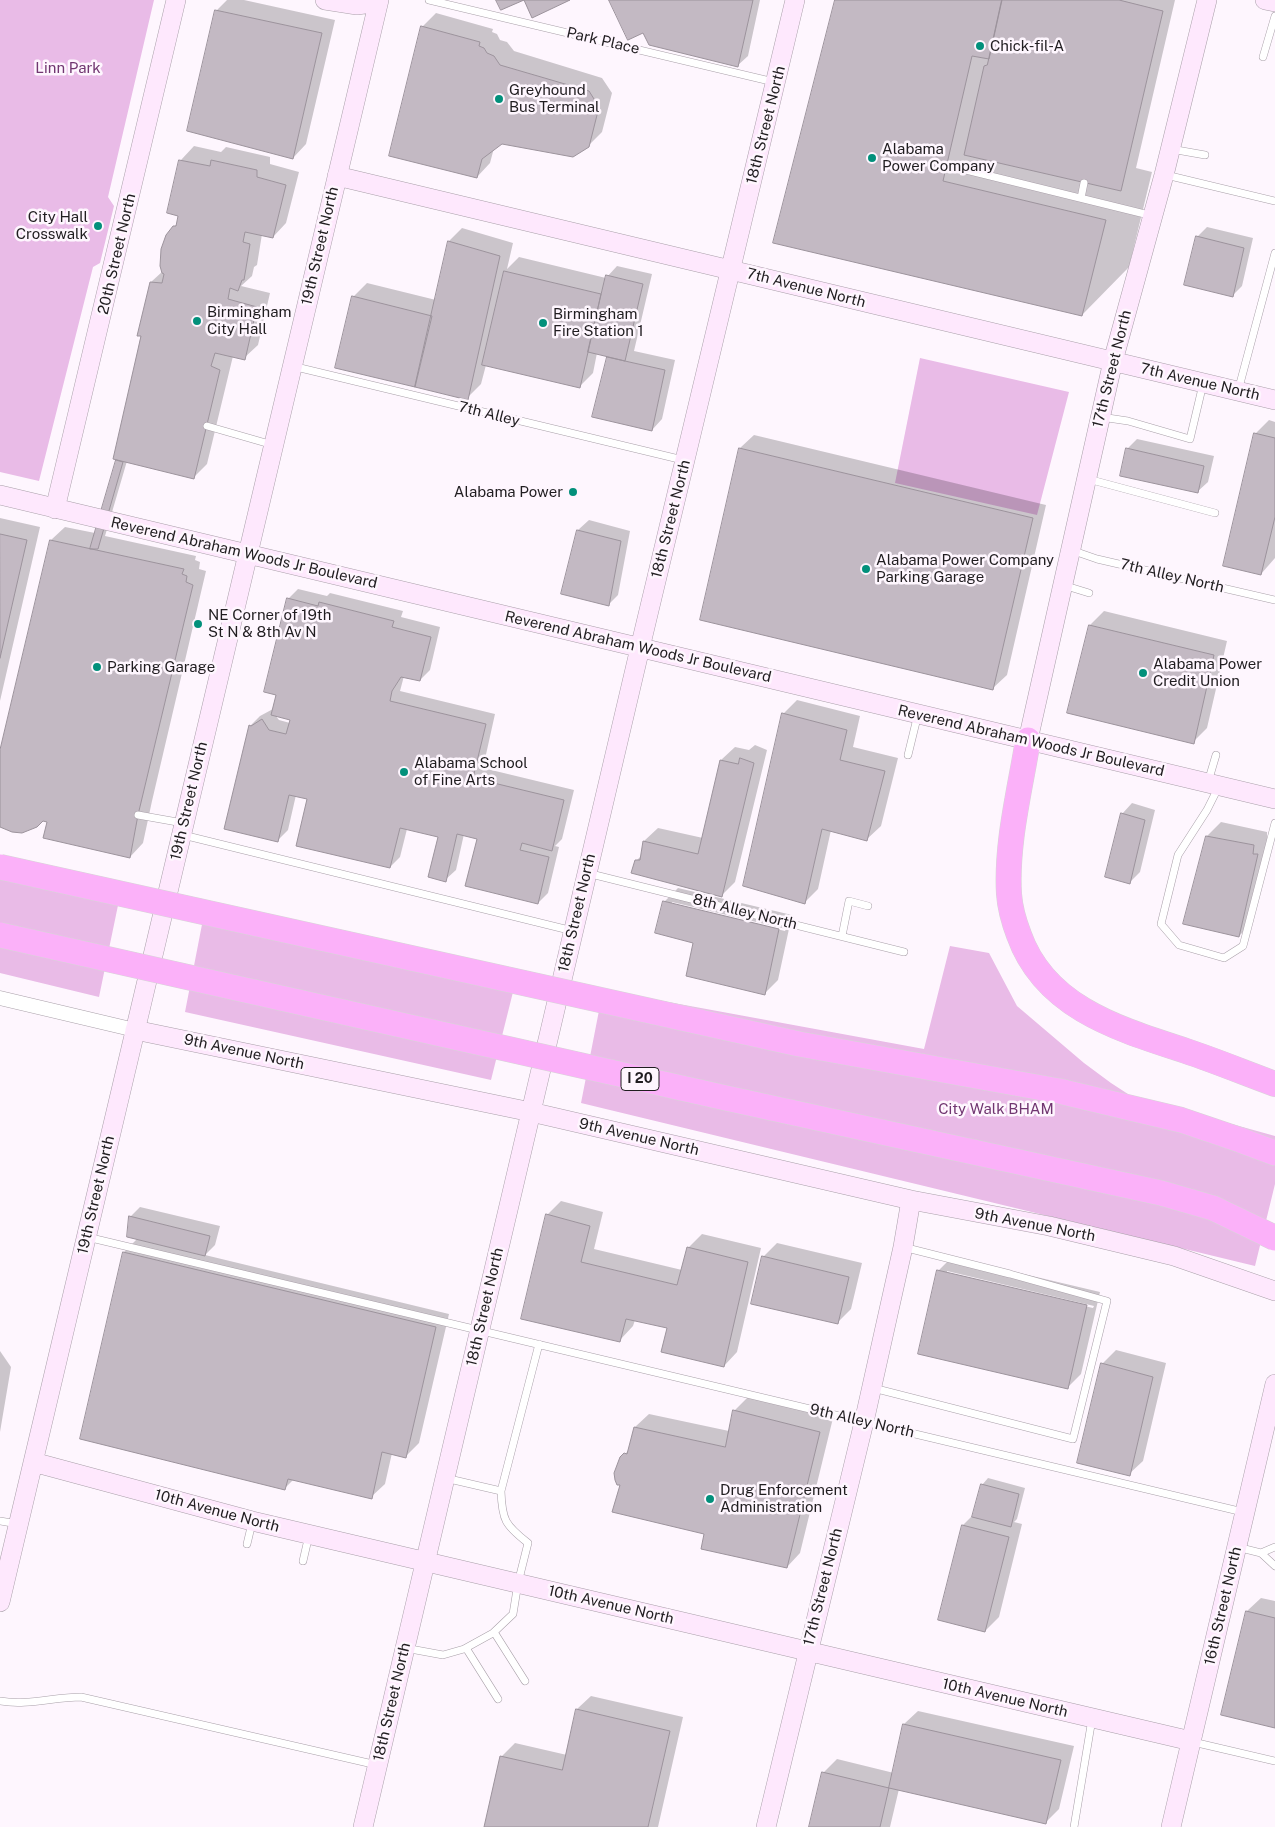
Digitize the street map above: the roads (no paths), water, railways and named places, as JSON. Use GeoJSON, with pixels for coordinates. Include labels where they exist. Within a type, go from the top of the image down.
{"type":"FeatureCollection","features":[{"type":"Feature","properties":{"kind":"highway"},"geometry":{"type":"LineString","coordinates":[[1028,740],[1010,858],[1010,896],[1014,922],[1025,952],[1030,960],[1046,982],[1073,1004],[1086,1011],[1128,1032],[1275,1084]]}},
{"type":"Feature","properties":{"kind":"highway"},"geometry":{"type":"LineString","coordinates":[[0,867],[799,1044],[1059,1091],[1181,1120],[1275,1153]]}},
{"type":"Feature","properties":{"kind":"highway","name":"I 20"},"geometry":{"type":"LineString","coordinates":[[0,935],[706,1094],[1161,1193],[1213,1208],[1275,1238]]}},
{"type":"Feature","properties":{"kind":"street","name":"20th Street North"},"geometry":{"type":"LineString","coordinates":[[55,509],[176,0]]}},
{"type":"Feature","properties":{"kind":"street"},"geometry":{"type":"LineString","coordinates":[[325,0],[357,5],[381,1]]}},
{"type":"Feature","properties":{"kind":"street","name":"18th Street North"},"geometry":{"type":"LineString","coordinates":[[363,1827],[573,931],[795,0]]}},
{"type":"Feature","properties":{"kind":"street","name":"17th Street North"},"geometry":{"type":"LineString","coordinates":[[1028,740],[1069,550],[1113,362],[1171,148],[1207,0]]}},
{"type":"Feature","properties":{"kind":"street"},"geometry":{"type":"LineString","coordinates":[[1265,0],[1275,2]]}},
{"type":"Feature","properties":{"kind":"street","name":"19th Street North"},"geometry":{"type":"LineString","coordinates":[[0,1602],[9,1523],[33,1462],[337,176],[381,1]]}},
{"type":"Feature","properties":{"kind":"street","name":"7th Avenue North"},"geometry":{"type":"LineString","coordinates":[[337,176],[1275,400]]}},
{"type":"Feature","properties":{"kind":"street","name":"Reverend Abraham Woods Jr Boulevard"},"geometry":{"type":"LineString","coordinates":[[0,495],[1275,799]]}},
{"type":"Feature","properties":{"kind":"street","name":"9th Avenue North"},"geometry":{"type":"LineString","coordinates":[[0,998],[135,1030],[531,1112],[911,1200],[1049,1226],[1174,1256],[1275,1291]]}},
{"type":"Feature","properties":{"kind":"street","name":"17th Street North"},"geometry":{"type":"LineString","coordinates":[[766,1827],[807,1651],[864,1422],[903,1247],[911,1200]]}},
{"type":"Feature","properties":{"kind":"street","name":"16th Street North"},"geometry":{"type":"LineString","coordinates":[[1171,1827],[1275,1384]]}},
{"type":"Feature","properties":{"kind":"street","name":"10th Avenue North"},"geometry":{"type":"LineString","coordinates":[[33,1462],[252,1521],[1191,1741]]}},
{"type":"Feature","properties":{"kind":"lane","name":"Park Place"},"geometry":{"type":"LineString","coordinates":[[429,0],[776,83]]}},
{"type":"Feature","properties":{"kind":"lane"},"geometry":{"type":"LineString","coordinates":[[1262,57],[1275,16]]}},
{"type":"Feature","properties":{"kind":"lane"},"geometry":{"type":"LineString","coordinates":[[1171,148],[1205,155]]}},
{"type":"Feature","properties":{"kind":"lane"},"geometry":{"type":"LineString","coordinates":[[966,170],[1153,216]]}},
{"type":"Feature","properties":{"kind":"lane"},"geometry":{"type":"LineString","coordinates":[[1164,174],[1275,201]]}},
{"type":"Feature","properties":{"kind":"lane"},"geometry":{"type":"LineString","coordinates":[[1081,198],[1084,183]]}},
{"type":"Feature","properties":{"kind":"lane"},"geometry":{"type":"LineString","coordinates":[[1238,392],[1275,254]]}},
{"type":"Feature","properties":{"kind":"lane","name":"7th Alley"},"geometry":{"type":"LineString","coordinates":[[292,366],[686,461]]}},
{"type":"Feature","properties":{"kind":"lane"},"geometry":{"type":"LineString","coordinates":[[1100,417],[1128,421],[1190,439],[1203,384]]}},
{"type":"Feature","properties":{"kind":"lane"},"geometry":{"type":"LineString","coordinates":[[207,426],[273,445]]}},
{"type":"Feature","properties":{"kind":"lane"},"geometry":{"type":"LineString","coordinates":[[1086,478],[1215,513]]}},
{"type":"Feature","properties":{"kind":"lane","name":"7th Alley North"},"geometry":{"type":"LineString","coordinates":[[1069,550],[1097,559],[1275,600]]}},
{"type":"Feature","properties":{"kind":"lane"},"geometry":{"type":"LineString","coordinates":[[1062,584],[1089,594]]}},
{"type":"Feature","properties":{"kind":"lane"},"geometry":{"type":"LineString","coordinates":[[908,755],[918,714]]}},
{"type":"Feature","properties":{"kind":"lane"},"geometry":{"type":"LineString","coordinates":[[1216,755],[1214,784],[1207,810],[1178,854],[1161,924],[1179,945],[1224,958],[1243,946],[1275,822]]}},
{"type":"Feature","properties":{"kind":"lane"},"geometry":{"type":"LineString","coordinates":[[138,815],[182,829],[573,931]]}},
{"type":"Feature","properties":{"kind":"lane","name":"8th Alley North"},"geometry":{"type":"LineString","coordinates":[[587,873],[904,952]]}},
{"type":"Feature","properties":{"kind":"lane"},"geometry":{"type":"LineString","coordinates":[[842,936],[849,902],[868,906]]}},
{"type":"Feature","properties":{"kind":"lane","name":"9th Alley North"},"geometry":{"type":"LineString","coordinates":[[86,1237],[1245,1512]]}},
{"type":"Feature","properties":{"kind":"lane"},"geometry":{"type":"LineString","coordinates":[[872,1387],[1072,1439],[1107,1301],[903,1247]]}},
{"type":"Feature","properties":{"kind":"lane"},"geometry":{"type":"LineString","coordinates":[[405,1648],[443,1655],[466,1648],[494,1632],[513,1614],[518,1583],[528,1543],[511,1530],[502,1512],[501,1491],[539,1344]]}},
{"type":"Feature","properties":{"kind":"lane"},"geometry":{"type":"LineString","coordinates":[[445,1478],[501,1491]]}},
{"type":"Feature","properties":{"kind":"lane"},"geometry":{"type":"LineString","coordinates":[[247,1544],[252,1521]]}},
{"type":"Feature","properties":{"kind":"lane"},"geometry":{"type":"LineString","coordinates":[[303,1561],[309,1534]]}},
{"type":"Feature","properties":{"kind":"lane"},"geometry":{"type":"LineString","coordinates":[[1237,1547],[1262,1553],[1275,1566]]}},
{"type":"Feature","properties":{"kind":"lane"},"geometry":{"type":"LineString","coordinates":[[1262,1553],[1275,1547]]}},
{"type":"Feature","properties":{"kind":"lane"},"geometry":{"type":"LineString","coordinates":[[494,1632],[525,1681]]}},
{"type":"Feature","properties":{"kind":"lane"},"geometry":{"type":"LineString","coordinates":[[466,1648],[498,1699]]}},
{"type":"Feature","properties":{"kind":"lane"},"geometry":{"type":"LineString","coordinates":[[0,1700],[26,1702],[62,1697],[81,1697],[378,1765]]}},
{"type":"Feature","properties":{"kind":"lane"},"geometry":{"type":"LineString","coordinates":[[1074,1827],[1092,1718]]}},
{"type":"Feature","properties":{"kind":"lane"},"geometry":{"type":"LineString","coordinates":[[1191,1741],[1275,1761]]}},
{"type":"Feature","properties":{"kind":"place","name":"Chick-fil-A"},"geometry":{"type":"Point","coordinates":[980,46]}},
{"type":"Feature","properties":{"kind":"place","name":"Greyhound Bus Terminal"},"geometry":{"type":"Point","coordinates":[499,99]}},
{"type":"Feature","properties":{"kind":"place","name":"Alabama Power Company"},"geometry":{"type":"Point","coordinates":[872,158]}},
{"type":"Feature","properties":{"kind":"place","name":"City Hall Crosswalk"},"geometry":{"type":"Point","coordinates":[98,226]}},
{"type":"Feature","properties":{"kind":"place","name":"Birmingham City Hall"},"geometry":{"type":"Point","coordinates":[197,321]}},
{"type":"Feature","properties":{"kind":"place","name":"Birmingham Fire Station 1"},"geometry":{"type":"Point","coordinates":[543,323]}},
{"type":"Feature","properties":{"kind":"place","name":"Alabama Power"},"geometry":{"type":"Point","coordinates":[573,492]}},
{"type":"Feature","properties":{"kind":"place","name":"Alabama Power Company Parking Garage"},"geometry":{"type":"Point","coordinates":[866,569]}},
{"type":"Feature","properties":{"kind":"place","name":"NE Corner of 19th St N & 8th Av N"},"geometry":{"type":"Point","coordinates":[198,624]}},
{"type":"Feature","properties":{"kind":"place","name":"Parking Garage"},"geometry":{"type":"Point","coordinates":[97,667]}},
{"type":"Feature","properties":{"kind":"place","name":"Alabama Power Credit Union"},"geometry":{"type":"Point","coordinates":[1143,673]}},
{"type":"Feature","properties":{"kind":"place","name":"Alabama School of Fine Arts"},"geometry":{"type":"Point","coordinates":[404,772]}},
{"type":"Feature","properties":{"kind":"place","name":"Drug Enforcement Administration"},"geometry":{"type":"Point","coordinates":[710,1499]}},
{"type":"Feature","properties":{"kind":"park label","name":"Linn Park"},"geometry":{"type":"Point","coordinates":[68,68]}},
{"type":"Feature","properties":{"kind":"park label","name":"City Walk BHAM"},"geometry":{"type":"Point","coordinates":[996,1109]}}]}
